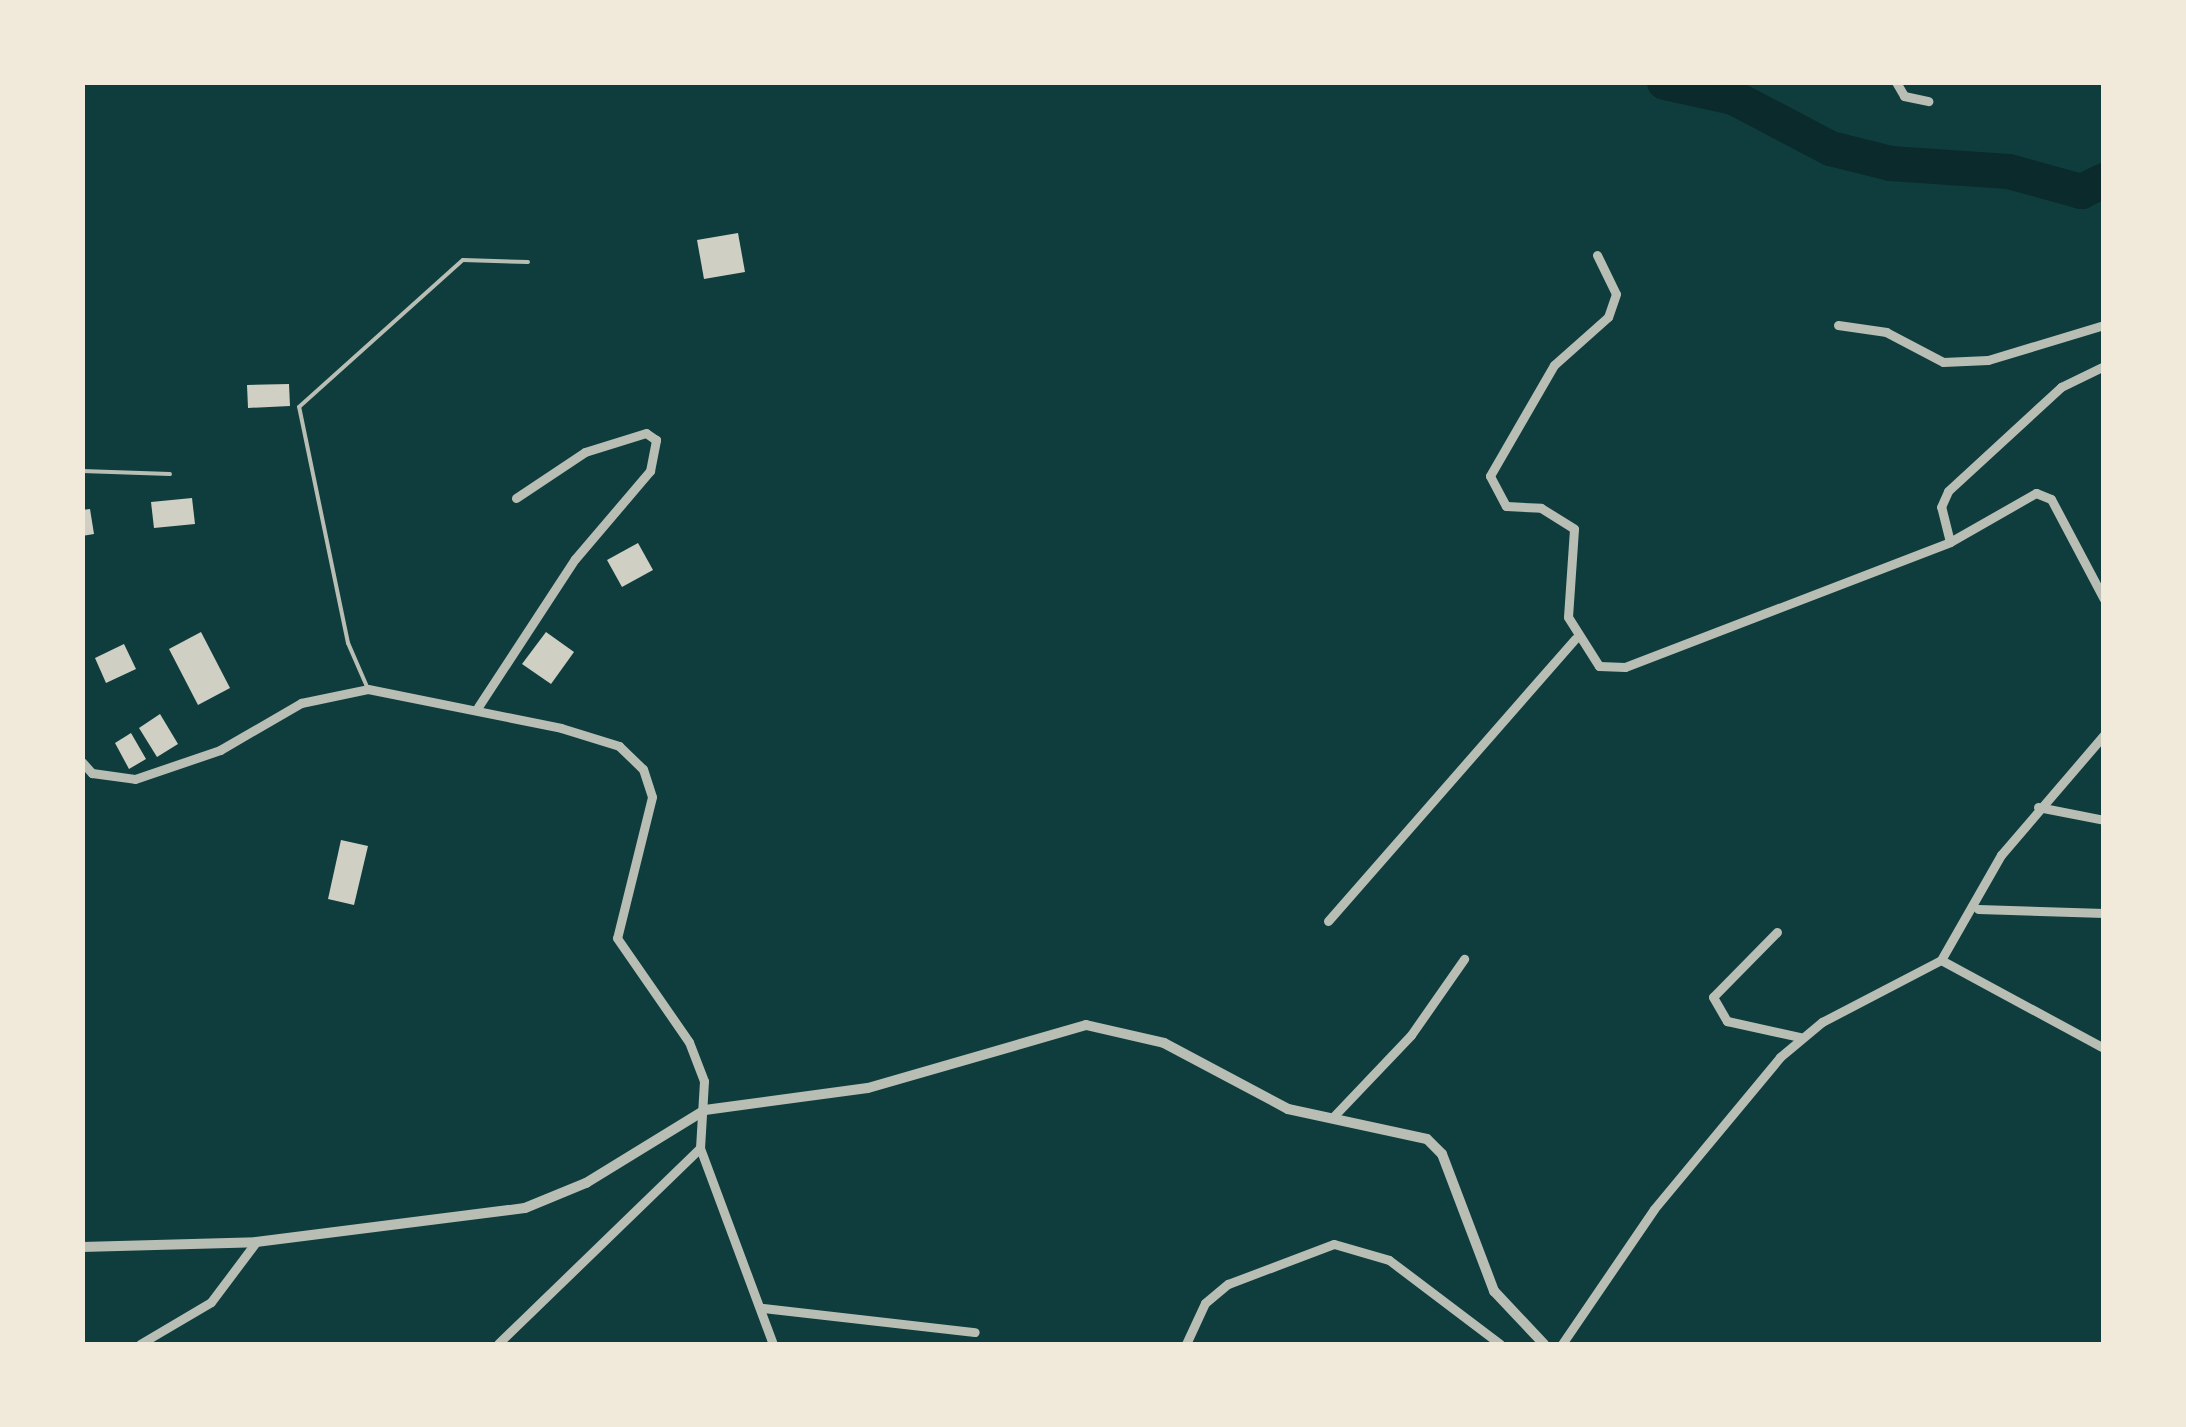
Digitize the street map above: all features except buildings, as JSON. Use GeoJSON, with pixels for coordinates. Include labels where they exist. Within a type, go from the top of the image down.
{"type":"FeatureCollection","features":[{"type":"Feature","properties":{"kind":"street"},"geometry":{"type":"LineString","coordinates":[[1896,82],[1904,96],[1928,100]]}},
{"type":"Feature","properties":{"kind":"street"},"geometry":{"type":"LineString","coordinates":[[1597,255],[1616,294],[1608,318],[1554,365],[1490,476],[1506,506],[1541,508],[1574,528],[1566,588],[1575,640],[1600,666],[1625,666],[1950,542],[2036,493],[2052,500],[2104,599]]}},
{"type":"Feature","properties":{"kind":"street"},"geometry":{"type":"LineString","coordinates":[[1838,325],[1886,332],[1943,362],[1988,360],[2104,325]]}},
{"type":"Feature","properties":{"kind":"street"},"geometry":{"type":"LineString","coordinates":[[1950,542],[1942,507],[1948,491],[2061,387],[2104,366]]}},
{"type":"Feature","properties":{"kind":"street"},"geometry":{"type":"LineString","coordinates":[[478,707],[576,560],[650,470],[656,440],[646,433],[585,452],[516,498]]}},
{"type":"Feature","properties":{"kind":"street"},"geometry":{"type":"LineString","coordinates":[[1328,921],[1575,640]]}},
{"type":"Feature","properties":{"kind":"street"},"geometry":{"type":"LineString","coordinates":[[82,762],[92,773],[135,780],[220,750],[301,703],[368,689],[478,707],[618,746],[643,769],[652,797],[617,938],[690,1042],[705,1110],[700,1148],[763,1308],[773,1344]]}},
{"type":"Feature","properties":{"kind":"street"},"geometry":{"type":"LineString","coordinates":[[1562,1344],[1654,1209],[1800,1037],[1941,960],[1978,909],[2001,855],[2038,806],[2104,735]]}},
{"type":"Feature","properties":{"kind":"street"},"geometry":{"type":"LineString","coordinates":[[2038,806],[2104,820]]}},
{"type":"Feature","properties":{"kind":"street"},"geometry":{"type":"LineString","coordinates":[[1978,909],[2104,914]]}},
{"type":"Feature","properties":{"kind":"street"},"geometry":{"type":"LineString","coordinates":[[1777,932],[1713,996],[1727,1020],[1800,1037]]}},
{"type":"Feature","properties":{"kind":"street"},"geometry":{"type":"LineString","coordinates":[[1332,1117],[1411,1035],[1464,959]]}},
{"type":"Feature","properties":{"kind":"street"},"geometry":{"type":"LineString","coordinates":[[1941,960],[2104,1048]]}},
{"type":"Feature","properties":{"kind":"street"},"geometry":{"type":"LineString","coordinates":[[82,1247],[256,1242],[548,1202],[705,1110],[868,1088],[1086,1026],[1164,1043],[1246,1092],[1332,1117],[1406,1131],[1442,1154],[1470,1247],[1494,1291],[1544,1344]]}},
{"type":"Feature","properties":{"kind":"street"},"geometry":{"type":"LineString","coordinates":[[498,1344],[700,1148]]}},
{"type":"Feature","properties":{"kind":"street"},"geometry":{"type":"LineString","coordinates":[[140,1344],[211,1302],[256,1242]]}},
{"type":"Feature","properties":{"kind":"street"},"geometry":{"type":"LineString","coordinates":[[1186,1344],[1206,1303],[1228,1284],[1334,1244],[1389,1260],[1500,1344]]}},
{"type":"Feature","properties":{"kind":"street"},"geometry":{"type":"LineString","coordinates":[[763,1308],[975,1332]]}},
{"type":"Feature","properties":{"kind":"lane"},"geometry":{"type":"LineString","coordinates":[[368,689],[348,643],[299,407],[463,260],[528,262]]}},
{"type":"Feature","properties":{"kind":"lane"},"geometry":{"type":"LineString","coordinates":[[82,471],[170,474]]}},
{"type":"Feature","properties":{"kind":"lane"},"geometry":{"type":"LineString","coordinates":[[2088,754],[2104,752]]}},
{"type":"Feature","properties":{"kind":"waterway"},"geometry":{"type":"LineString","coordinates":[[1664,82],[1733,97],[1830,148],[1890,163],[2008,171],[2081,191],[2104,180]]}}]}
